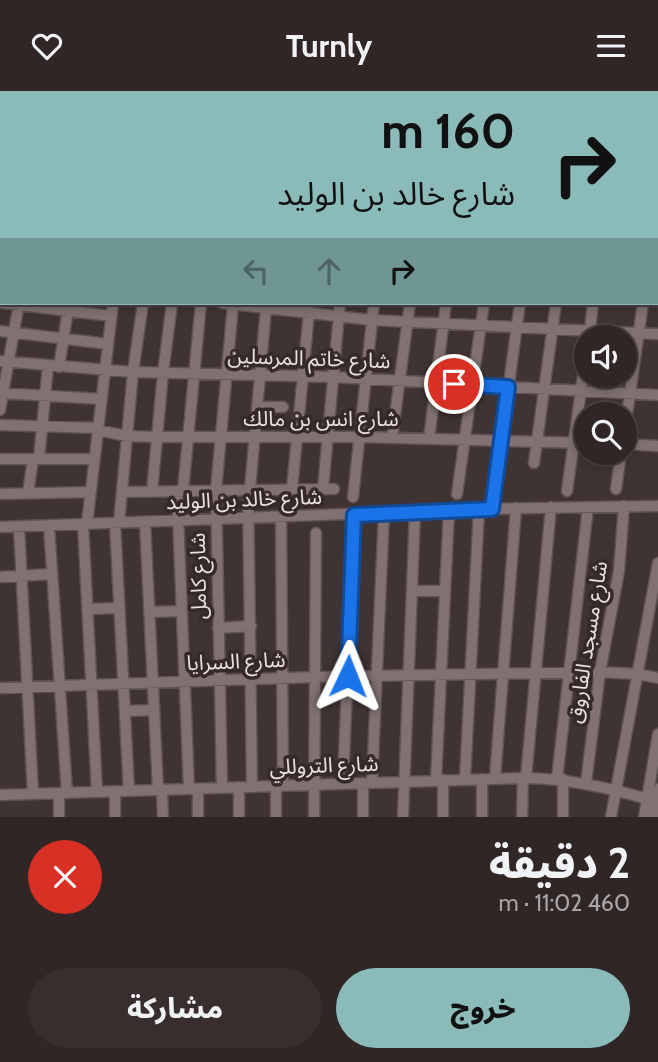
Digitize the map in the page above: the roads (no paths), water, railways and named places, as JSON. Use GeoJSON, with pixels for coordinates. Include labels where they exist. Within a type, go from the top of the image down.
{"type":"FeatureCollection","features":[{"type":"Feature","properties":{"kind":"street"},"geometry":{"type":"LineString","coordinates":[[0,410],[3,362],[19,305]]}},
{"type":"Feature","properties":{"kind":"street"},"geometry":{"type":"LineString","coordinates":[[35,305],[68,307],[111,316]]}},
{"type":"Feature","properties":{"kind":"street"},"geometry":{"type":"LineString","coordinates":[[97,792],[85,524],[113,305]]}},
{"type":"Feature","properties":{"kind":"street"},"geometry":{"type":"LineString","coordinates":[[129,791],[117,523],[143,305]]}},
{"type":"Feature","properties":{"kind":"street"},"geometry":{"type":"LineString","coordinates":[[152,492],[172,305]]}},
{"type":"Feature","properties":{"kind":"street"},"geometry":{"type":"LineString","coordinates":[[198,817],[185,682],[178,521],[201,305]]}},
{"type":"Feature","properties":{"kind":"street","name":"شارع كامل"},"geometry":{"type":"LineString","coordinates":[[222,788],[216,490],[227,373],[228,305]]}},
{"type":"Feature","properties":{"kind":"street"},"geometry":{"type":"LineString","coordinates":[[237,305],[372,320],[574,332]]}},
{"type":"Feature","properties":{"kind":"street"},"geometry":{"type":"LineString","coordinates":[[323,489],[340,305]]}},
{"type":"Feature","properties":{"kind":"street"},"geometry":{"type":"LineString","coordinates":[[353,497],[374,305]]}},
{"type":"Feature","properties":{"kind":"street"},"geometry":{"type":"LineString","coordinates":[[392,438],[410,305]]}},
{"type":"Feature","properties":{"kind":"street"},"geometry":{"type":"LineString","coordinates":[[429,439],[446,305]]}},
{"type":"Feature","properties":{"kind":"street"},"geometry":{"type":"LineString","coordinates":[[457,494],[484,305]]}},
{"type":"Feature","properties":{"kind":"street"},"geometry":{"type":"LineString","coordinates":[[492,509],[520,305]]}},
{"type":"Feature","properties":{"kind":"street"},"geometry":{"type":"LineString","coordinates":[[534,463],[556,305]]}},
{"type":"Feature","properties":{"kind":"street"},"geometry":{"type":"LineString","coordinates":[[590,325],[593,305]]}},
{"type":"Feature","properties":{"kind":"street"},"geometry":{"type":"LineString","coordinates":[[629,402],[643,305]]}},
{"type":"Feature","properties":{"kind":"street"},"geometry":{"type":"LineString","coordinates":[[28,493],[42,426],[45,396],[63,339],[68,307]]}},
{"type":"Feature","properties":{"kind":"street"},"geometry":{"type":"LineString","coordinates":[[253,787],[249,489],[265,308]]}},
{"type":"Feature","properties":{"kind":"street"},"geometry":{"type":"LineString","coordinates":[[292,489],[309,312]]}},
{"type":"Feature","properties":{"kind":"street"},"geometry":{"type":"LineString","coordinates":[[0,331],[108,344]]}},
{"type":"Feature","properties":{"kind":"street"},"geometry":{"type":"LineString","coordinates":[[639,333],[658,334]]}},
{"type":"Feature","properties":{"kind":"street","name":"شارع خاتم المرسلين"},"geometry":{"type":"LineString","coordinates":[[3,362],[133,372],[333,377],[658,395]]}},
{"type":"Feature","properties":{"kind":"street"},"geometry":{"type":"LineString","coordinates":[[580,402],[582,388]]}},
{"type":"Feature","properties":{"kind":"street"},"geometry":{"type":"LineString","coordinates":[[1,393],[101,399]]}},
{"type":"Feature","properties":{"kind":"street"},"geometry":{"type":"LineString","coordinates":[[257,407],[283,407]]}},
{"type":"Feature","properties":{"kind":"street","name":"شارع انس بن مالك"},"geometry":{"type":"LineString","coordinates":[[0,425],[97,429],[127,436],[156,437],[296,436],[574,443]]}},
{"type":"Feature","properties":{"kind":"street"},"geometry":{"type":"LineString","coordinates":[[567,491],[574,443]]}},
{"type":"Feature","properties":{"kind":"street"},"geometry":{"type":"LineString","coordinates":[[637,445],[658,446]]}},
{"type":"Feature","properties":{"kind":"street"},"geometry":{"type":"LineString","coordinates":[[0,459],[94,459]]}},
{"type":"Feature","properties":{"kind":"street"},"geometry":{"type":"LineString","coordinates":[[616,489],[619,465]]}},
{"type":"Feature","properties":{"kind":"street"},"geometry":{"type":"LineString","coordinates":[[122,492],[334,489]]}},
{"type":"Feature","properties":{"kind":"street"},"geometry":{"type":"LineString","coordinates":[[0,494],[90,492]]}},
{"type":"Feature","properties":{"kind":"street","name":"شارع مسجد الفاروق"},"geometry":{"type":"LineString","coordinates":[[586,783],[600,672],[619,571],[624,506]]}},
{"type":"Feature","properties":{"kind":"street","name":"شارع خالد بن الوليد"},"geometry":{"type":"LineString","coordinates":[[0,527],[479,509],[658,506]]}},
{"type":"Feature","properties":{"kind":"street"},"geometry":{"type":"LineString","coordinates":[[522,817],[551,507]]}},
{"type":"Feature","properties":{"kind":"street"},"geometry":{"type":"LineString","coordinates":[[563,817],[560,779],[568,673],[588,507]]}},
{"type":"Feature","properties":{"kind":"street"},"geometry":{"type":"LineString","coordinates":[[495,778],[516,508]]}},
{"type":"Feature","properties":{"kind":"street"},"geometry":{"type":"LineString","coordinates":[[465,779],[479,509]]}},
{"type":"Feature","properties":{"kind":"street"},"geometry":{"type":"LineString","coordinates":[[443,817],[439,780],[441,675],[449,510]]}},
{"type":"Feature","properties":{"kind":"street"},"geometry":{"type":"LineString","coordinates":[[403,817],[415,512]]}},
{"type":"Feature","properties":{"kind":"street"},"geometry":{"type":"LineString","coordinates":[[363,817],[377,676],[384,513]]}},
{"type":"Feature","properties":{"kind":"street"},"geometry":{"type":"LineString","coordinates":[[344,783],[354,515]]}},
{"type":"Feature","properties":{"kind":"street"},"geometry":{"type":"LineString","coordinates":[[276,817],[282,678],[281,517]]}},
{"type":"Feature","properties":{"kind":"street"},"geometry":{"type":"LineString","coordinates":[[145,522],[154,709],[163,817]]}},
{"type":"Feature","properties":{"kind":"street"},"geometry":{"type":"LineString","coordinates":[[49,526],[60,687],[63,793],[59,817]]}},
{"type":"Feature","properties":{"kind":"street"},"geometry":{"type":"LineString","coordinates":[[19,527],[33,794]]}},
{"type":"Feature","properties":{"kind":"street"},"geometry":{"type":"LineString","coordinates":[[314,817],[316,533]]}},
{"type":"Feature","properties":{"kind":"street"},"geometry":{"type":"LineString","coordinates":[[611,817],[658,563]]}},
{"type":"Feature","properties":{"kind":"street"},"geometry":{"type":"LineString","coordinates":[[0,577],[52,574]]}},
{"type":"Feature","properties":{"kind":"street"},"geometry":{"type":"LineString","coordinates":[[412,591],[445,591]]}},
{"type":"Feature","properties":{"kind":"street"},"geometry":{"type":"LineString","coordinates":[[88,608],[119,608]]}},
{"type":"Feature","properties":{"kind":"street"},"geometry":{"type":"LineString","coordinates":[[149,612],[182,611]]}},
{"type":"Feature","properties":{"kind":"street"},"geometry":{"type":"LineString","coordinates":[[218,628],[251,626]]}},
{"type":"Feature","properties":{"kind":"street","name":"شارع السرايا"},"geometry":{"type":"LineString","coordinates":[[0,688],[348,676],[600,672],[658,678]]}},
{"type":"Feature","properties":{"kind":"street"},"geometry":{"type":"LineString","coordinates":[[125,711],[154,709]]}},
{"type":"Feature","properties":{"kind":"street"},"geometry":{"type":"LineString","coordinates":[[644,817],[658,734]]}},
{"type":"Feature","properties":{"kind":"street","name":"شارع التروللي"},"geometry":{"type":"LineString","coordinates":[[0,795],[525,778],[586,783],[647,799]]}},
{"type":"Feature","properties":{"kind":"street"},"geometry":{"type":"LineString","coordinates":[[482,779],[482,817]]}},
{"type":"Feature","properties":{"kind":"street"},"geometry":{"type":"LineString","coordinates":[[239,787],[239,817]]}},
{"type":"Feature","properties":{"kind":"street"},"geometry":{"type":"LineString","coordinates":[[653,817],[658,789]]}},
{"type":"Feature","properties":{"kind":"street"},"geometry":{"type":"LineString","coordinates":[[115,792],[115,817]]}}]}
